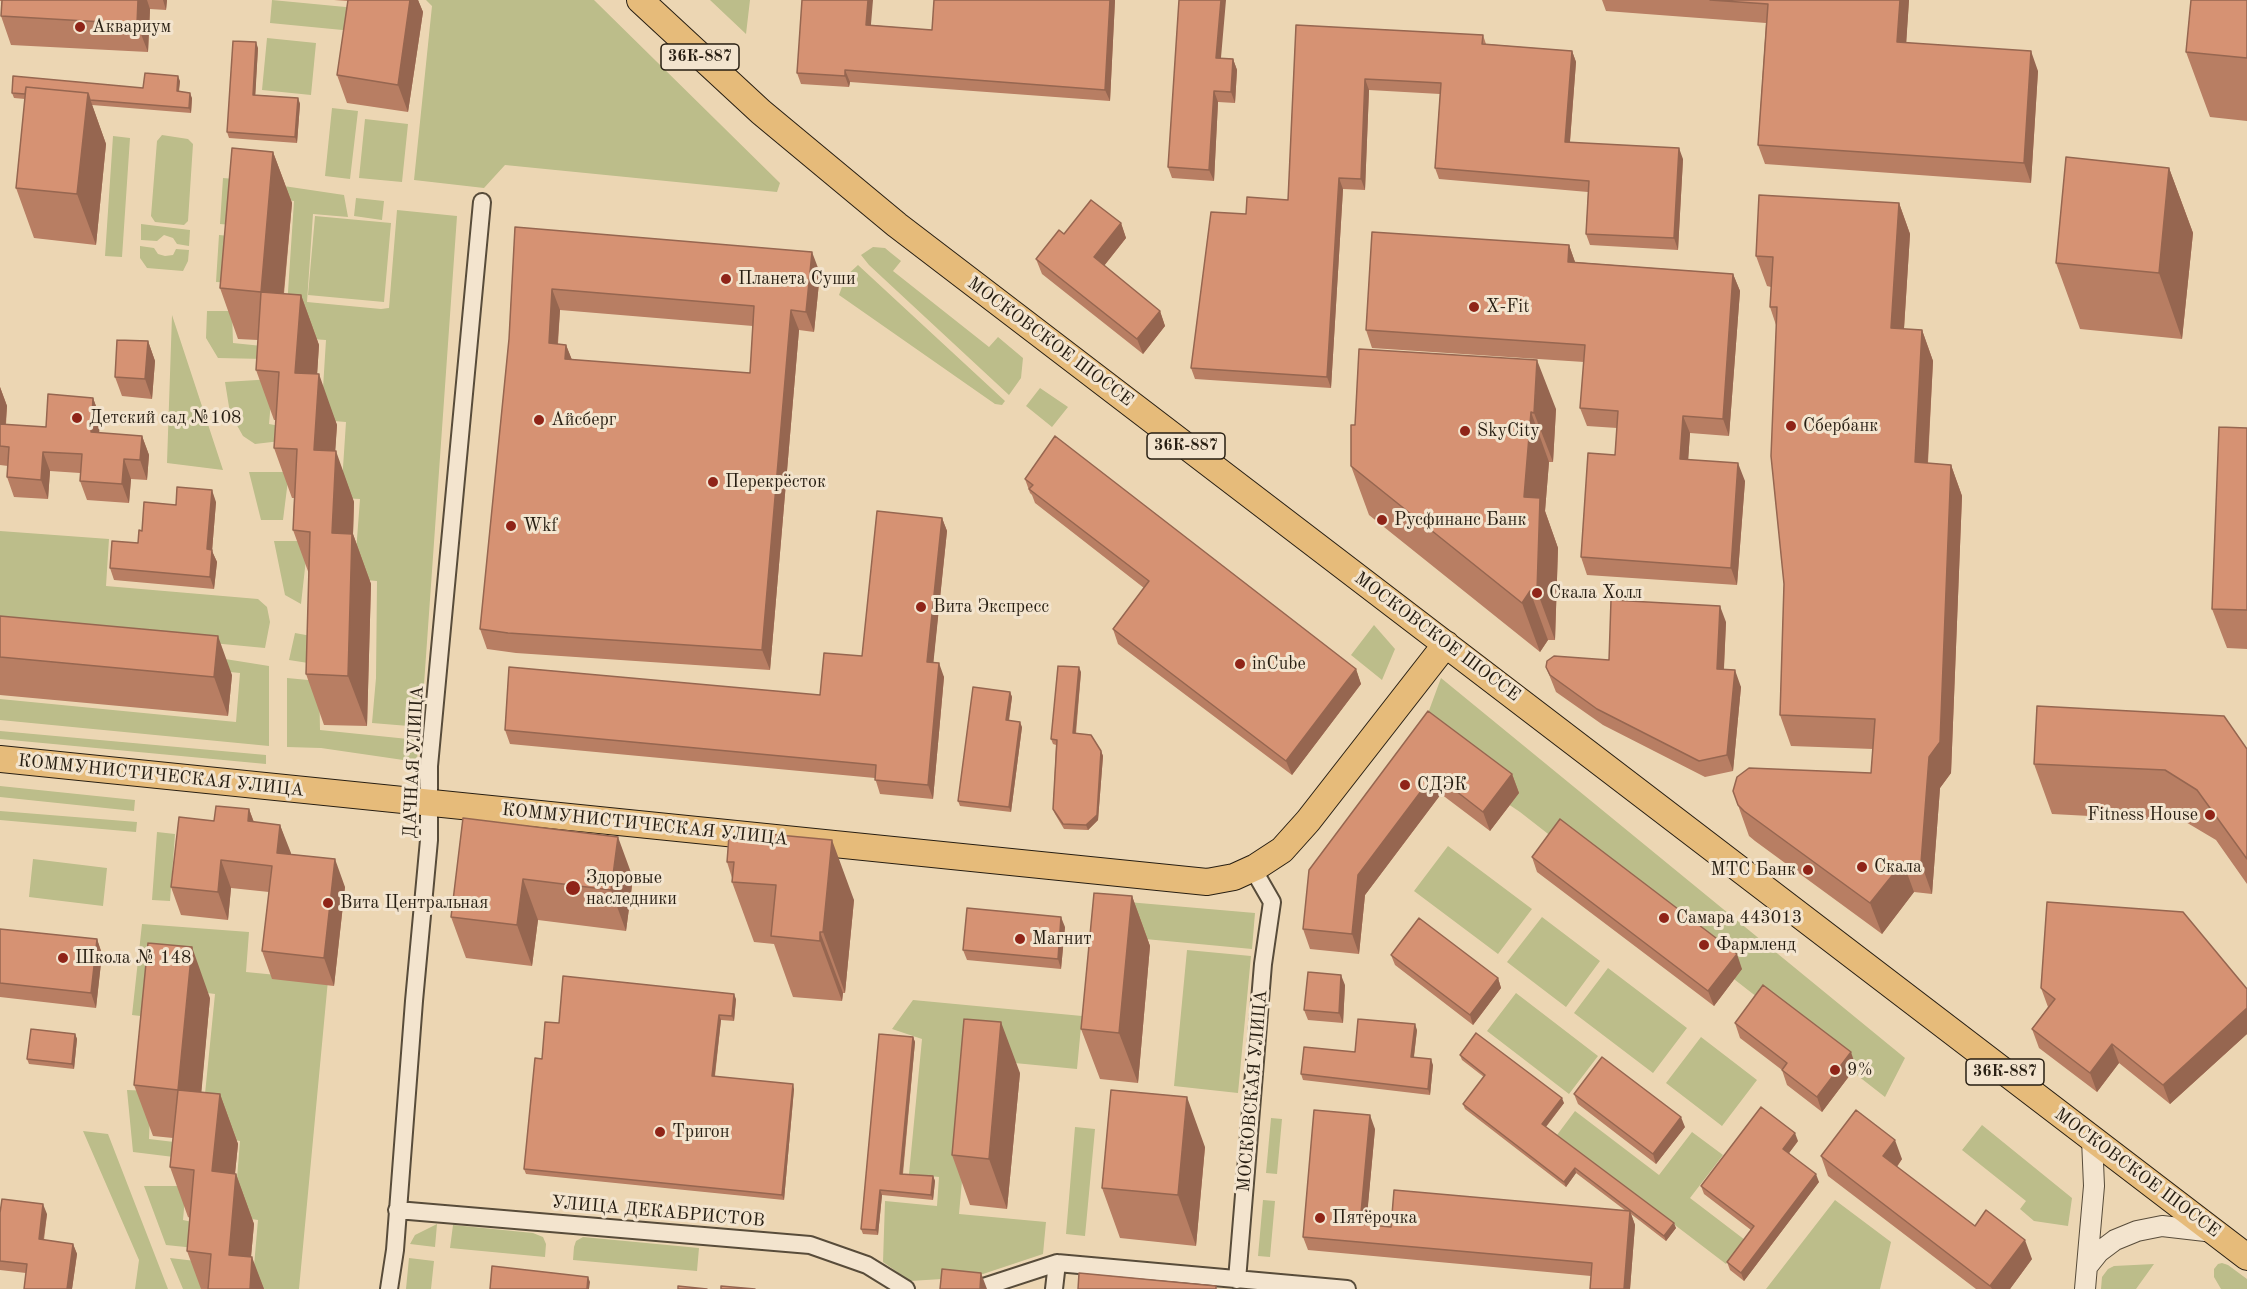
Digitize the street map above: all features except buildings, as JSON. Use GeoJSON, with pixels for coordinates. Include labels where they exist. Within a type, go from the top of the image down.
{"type":"FeatureCollection","features":[{"type":"Feature","properties":{"kind":"main road","name":"МОСКОВСКОЕ ШОССЕ"},"geometry":{"type":"LineString","coordinates":[[640,0],[761,112],[888,218],[2247,1257]]}},
{"type":"Feature","properties":{"kind":"main road","name":"КОММУНИСТИЧЕСКАЯ УЛИЦА"},"geometry":{"type":"LineString","coordinates":[[0,759],[1207,882],[1234,877],[1253,869],[1282,850],[1308,822],[1446,644]]}},
{"type":"Feature","properties":{"kind":"street","name":"ДАЧНАЯ УЛИЦА"},"geometry":{"type":"LineString","coordinates":[[389,1289],[429,840],[429,766],[482,202]]}},
{"type":"Feature","properties":{"kind":"street","name":"МОСКОВСКАЯ УЛИЦА"},"geometry":{"type":"LineString","coordinates":[[1237,1280],[1263,964],[1272,902],[1253,869]]}},
{"type":"Feature","properties":{"kind":"street"},"geometry":{"type":"LineString","coordinates":[[2085,1289],[2094,1186],[2092,1139]]}},
{"type":"Feature","properties":{"kind":"street","name":"УЛИЦА ДЕКАБРИСТОВ"},"geometry":{"type":"LineString","coordinates":[[397,1210],[810,1245],[867,1265],[906,1289]]}},
{"type":"Feature","properties":{"kind":"street"},"geometry":{"type":"LineString","coordinates":[[2087,1267],[2099,1252],[2115,1240],[2137,1231],[2162,1226],[2214,1232]]}},
{"type":"Feature","properties":{"kind":"street"},"geometry":{"type":"LineString","coordinates":[[1054,1289],[1057,1263]]}},
{"type":"Feature","properties":{"kind":"street"},"geometry":{"type":"LineString","coordinates":[[977,1289],[1057,1263],[1347,1289]]}},
{"type":"Feature","properties":{"kind":"green space"},"geometry":{"type":"Polygon","coordinates":[[[272,0],[356,8],[353,31],[270,23],[272,0]]]}},
{"type":"Feature","properties":{"kind":"green space"},"geometry":{"type":"Polygon","coordinates":[[[426,0],[594,0],[780,183],[777,192],[505,165],[484,188],[414,180],[432,6],[426,0]]]}},
{"type":"Feature","properties":{"kind":"green space"},"geometry":{"type":"Polygon","coordinates":[[[710,0],[750,0],[746,34],[710,0]]]}},
{"type":"Feature","properties":{"kind":"green space"},"geometry":{"type":"Polygon","coordinates":[[[267,38],[316,43],[311,95],[262,90],[267,38]]]}},
{"type":"Feature","properties":{"kind":"green space"},"geometry":{"type":"Polygon","coordinates":[[[332,108],[358,111],[350,179],[325,176],[332,108]]]}},
{"type":"Feature","properties":{"kind":"green space"},"geometry":{"type":"Polygon","coordinates":[[[365,119],[408,124],[402,182],[359,178],[365,119]]]}},
{"type":"Feature","properties":{"kind":"green space"},"geometry":{"type":"Polygon","coordinates":[[[162,135],[188,139],[193,144],[188,221],[184,225],[155,222],[151,216],[157,141],[162,135]]]}},
{"type":"Feature","properties":{"kind":"green space"},"geometry":{"type":"Polygon","coordinates":[[[113,136],[130,138],[122,257],[105,256],[113,136]]]}},
{"type":"Feature","properties":{"kind":"green space"},"geometry":{"type":"Polygon","coordinates":[[[223,178],[246,180],[243,226],[220,224],[223,178]]]}},
{"type":"Feature","properties":{"kind":"green space"},"geometry":{"type":"Polygon","coordinates":[[[250,181],[344,195],[348,217],[313,214],[307,302],[389,308],[397,210],[457,216],[421,727],[372,723],[376,678],[377,581],[354,579],[360,499],[341,498],[346,422],[321,420],[326,340],[285,337],[294,201],[250,195],[250,181]]]}},
{"type":"Feature","properties":{"kind":"green space"},"geometry":{"type":"Polygon","coordinates":[[[356,198],[384,201],[382,220],[354,216],[356,198]]]}},
{"type":"Feature","properties":{"kind":"green space"},"geometry":{"type":"Polygon","coordinates":[[[315,216],[391,223],[384,302],[308,295],[315,216]]]}},
{"type":"Feature","properties":{"kind":"green space"},"geometry":{"type":"Polygon","coordinates":[[[141,224],[190,230],[189,246],[177,244],[173,238],[164,235],[157,241],[141,240],[141,224]]]}},
{"type":"Feature","properties":{"kind":"green space"},"geometry":{"type":"Polygon","coordinates":[[[219,235],[242,237],[239,283],[216,282],[219,235]]]}},
{"type":"Feature","properties":{"kind":"green space"},"geometry":{"type":"Polygon","coordinates":[[[140,246],[154,248],[158,254],[165,256],[173,255],[176,249],[189,250],[188,261],[183,271],[147,268],[140,258],[140,246]]]}},
{"type":"Feature","properties":{"kind":"green space"},"geometry":{"type":"Polygon","coordinates":[[[873,247],[885,248],[901,261],[893,271],[989,347],[998,337],[1023,358],[1021,378],[1009,395],[869,265],[861,255],[873,247]]]}},
{"type":"Feature","properties":{"kind":"green space"},"geometry":{"type":"Polygon","coordinates":[[[858,265],[1005,401],[1002,405],[995,404],[839,295],[846,276],[858,265]]]}},
{"type":"Feature","properties":{"kind":"green space"},"geometry":{"type":"Polygon","coordinates":[[[207,311],[232,311],[233,343],[262,346],[264,359],[218,358],[206,338],[207,311]]]}},
{"type":"Feature","properties":{"kind":"green space"},"geometry":{"type":"Polygon","coordinates":[[[172,315],[223,470],[167,463],[172,315]]]}},
{"type":"Feature","properties":{"kind":"green space"},"geometry":{"type":"Polygon","coordinates":[[[273,379],[269,424],[291,428],[289,440],[255,444],[243,436],[230,413],[225,382],[273,379]]]}},
{"type":"Feature","properties":{"kind":"green space"},"geometry":{"type":"Polygon","coordinates":[[[1040,388],[1068,407],[1052,427],[1026,406],[1040,388]]]}},
{"type":"Feature","properties":{"kind":"green space"},"geometry":{"type":"Polygon","coordinates":[[[249,472],[289,472],[283,520],[261,520],[249,472]]]}},
{"type":"Feature","properties":{"kind":"green space"},"geometry":{"type":"Polygon","coordinates":[[[0,531],[109,539],[106,586],[258,599],[267,607],[270,622],[265,648],[0,623],[0,531]]]}},
{"type":"Feature","properties":{"kind":"green space"},"geometry":{"type":"Polygon","coordinates":[[[274,541],[308,541],[301,604],[285,595],[274,541]]]}},
{"type":"Feature","properties":{"kind":"green space"},"geometry":{"type":"Polygon","coordinates":[[[1374,625],[1395,649],[1382,680],[1351,655],[1374,625]]]}},
{"type":"Feature","properties":{"kind":"green space"},"geometry":{"type":"Polygon","coordinates":[[[295,633],[322,638],[321,665],[289,660],[295,633]]]}},
{"type":"Feature","properties":{"kind":"green space"},"geometry":{"type":"Polygon","coordinates":[[[200,655],[269,666],[269,746],[0,720],[0,699],[236,722],[240,673],[200,669],[200,655]]]}},
{"type":"Feature","properties":{"kind":"green space"},"geometry":{"type":"Polygon","coordinates":[[[287,678],[319,681],[320,730],[418,740],[417,762],[321,748],[287,747],[287,678]]]}},
{"type":"Feature","properties":{"kind":"green space"},"geometry":{"type":"Polygon","coordinates":[[[1441,678],[1905,1058],[1885,1097],[1520,812],[1417,743],[1441,678]]]}},
{"type":"Feature","properties":{"kind":"green space"},"geometry":{"type":"Polygon","coordinates":[[[0,731],[266,755],[266,764],[0,739],[0,731]]]}},
{"type":"Feature","properties":{"kind":"green space"},"geometry":{"type":"Polygon","coordinates":[[[0,786],[135,800],[134,811],[0,797],[0,786]]]}},
{"type":"Feature","properties":{"kind":"green space"},"geometry":{"type":"Polygon","coordinates":[[[0,811],[137,822],[136,832],[0,820],[0,811]]]}},
{"type":"Feature","properties":{"kind":"green space"},"geometry":{"type":"Polygon","coordinates":[[[157,832],[175,834],[170,901],[152,900],[157,832]]]}},
{"type":"Feature","properties":{"kind":"green space"},"geometry":{"type":"Polygon","coordinates":[[[1448,846],[1532,909],[1498,954],[1414,891],[1448,846]]]}},
{"type":"Feature","properties":{"kind":"green space"},"geometry":{"type":"Polygon","coordinates":[[[33,859],[107,868],[103,906],[29,897],[33,859]]]}},
{"type":"Feature","properties":{"kind":"green space"},"geometry":{"type":"Polygon","coordinates":[[[1116,901],[1255,913],[1252,949],[1113,936],[1116,901]]]}},
{"type":"Feature","properties":{"kind":"green space"},"geometry":{"type":"Polygon","coordinates":[[[1542,917],[1600,961],[1566,1007],[1507,962],[1542,917]]]}},
{"type":"Feature","properties":{"kind":"green space"},"geometry":{"type":"Polygon","coordinates":[[[142,924],[249,932],[246,972],[328,980],[299,1289],[252,1289],[258,1220],[234,1216],[240,1141],[201,1134],[215,994],[162,987],[157,1018],[132,1015],[142,924]]]}},
{"type":"Feature","properties":{"kind":"green space"},"geometry":{"type":"Polygon","coordinates":[[[1187,950],[1251,956],[1238,1093],[1174,1086],[1187,950]]]}},
{"type":"Feature","properties":{"kind":"green space"},"geometry":{"type":"Polygon","coordinates":[[[1608,968],[1687,1028],[1653,1073],[1574,1013],[1608,968]]]}},
{"type":"Feature","properties":{"kind":"green space"},"geometry":{"type":"Polygon","coordinates":[[[1516,993],[1598,1056],[1569,1094],[1487,1031],[1516,993]]]}},
{"type":"Feature","properties":{"kind":"green space"},"geometry":{"type":"Polygon","coordinates":[[[913,1000],[1082,1016],[1077,1069],[973,1059],[959,1214],[1046,1222],[1043,1254],[974,1277],[910,1281],[883,1262],[885,1201],[937,1206],[939,1177],[909,1174],[922,1039],[892,1029],[913,1000]]]}},
{"type":"Feature","properties":{"kind":"green space"},"geometry":{"type":"Polygon","coordinates":[[[1701,1037],[1757,1080],[1722,1126],[1666,1083],[1701,1037]]]}},
{"type":"Feature","properties":{"kind":"green space"},"geometry":{"type":"Polygon","coordinates":[[[127,1090],[151,1091],[149,1139],[191,1144],[190,1159],[133,1152],[127,1090]]]}},
{"type":"Feature","properties":{"kind":"green space"},"geometry":{"type":"Polygon","coordinates":[[[1575,1111],[1659,1175],[1692,1132],[1723,1155],[1690,1198],[1745,1240],[1726,1264],[1557,1135],[1575,1111]]]}},
{"type":"Feature","properties":{"kind":"green space"},"geometry":{"type":"Polygon","coordinates":[[[1271,1118],[1282,1119],[1277,1174],[1266,1173],[1271,1118]]]}},
{"type":"Feature","properties":{"kind":"green space"},"geometry":{"type":"Polygon","coordinates":[[[1982,1125],[2072,1198],[2068,1226],[2034,1221],[2020,1209],[2026,1201],[1962,1150],[1982,1125]]]}},
{"type":"Feature","properties":{"kind":"green space"},"geometry":{"type":"Polygon","coordinates":[[[1075,1127],[1095,1129],[1085,1236],[1066,1234],[1075,1127]]]}},
{"type":"Feature","properties":{"kind":"green space"},"geometry":{"type":"Polygon","coordinates":[[[83,1131],[108,1134],[168,1289],[135,1289],[139,1260],[83,1131]]]}},
{"type":"Feature","properties":{"kind":"green space"},"geometry":{"type":"Polygon","coordinates":[[[144,1186],[186,1186],[183,1220],[206,1225],[205,1249],[166,1245],[144,1186]]]}},
{"type":"Feature","properties":{"kind":"green space"},"geometry":{"type":"Polygon","coordinates":[[[1263,1200],[1275,1201],[1270,1257],[1258,1256],[1263,1200]]]}},
{"type":"Feature","properties":{"kind":"green space"},"geometry":{"type":"Polygon","coordinates":[[[1835,1200],[1891,1242],[1880,1289],[1766,1289],[1835,1200]]]}},
{"type":"Feature","properties":{"kind":"green space"},"geometry":{"type":"Polygon","coordinates":[[[437,1224],[435,1247],[410,1244],[415,1235],[437,1224]]]}},
{"type":"Feature","properties":{"kind":"green space"},"geometry":{"type":"Polygon","coordinates":[[[453,1225],[533,1233],[543,1237],[546,1244],[545,1257],[450,1248],[453,1225]]]}},
{"type":"Feature","properties":{"kind":"green space"},"geometry":{"type":"Polygon","coordinates":[[[583,1237],[699,1248],[697,1271],[573,1260],[576,1241],[583,1237]]]}},
{"type":"Feature","properties":{"kind":"green space"},"geometry":{"type":"Polygon","coordinates":[[[170,1258],[204,1262],[202,1289],[183,1289],[170,1258]]]}},
{"type":"Feature","properties":{"kind":"green space"},"geometry":{"type":"Polygon","coordinates":[[[409,1258],[434,1261],[431,1289],[406,1289],[409,1258]]]}},
{"type":"Feature","properties":{"kind":"green space"},"geometry":{"type":"Polygon","coordinates":[[[2222,1263],[2247,1279],[2247,1289],[2221,1289],[2214,1277],[2214,1269],[2222,1263]]]}},
{"type":"Feature","properties":{"kind":"green space"},"geometry":{"type":"Polygon","coordinates":[[[2154,1264],[2136,1289],[2101,1289],[2102,1277],[2108,1269],[2114,1266],[2154,1264]]]}},
{"type":"Feature","properties":{"kind":"place","name":"Аквариум"},"geometry":{"type":"Point","coordinates":[80,27]}},
{"type":"Feature","properties":{"kind":"place","name":"Планета Суши"},"geometry":{"type":"Point","coordinates":[726,279]}},
{"type":"Feature","properties":{"kind":"place","name":"X-Fit"},"geometry":{"type":"Point","coordinates":[1474,307]}},
{"type":"Feature","properties":{"kind":"place","name":"Детский сад №108"},"geometry":{"type":"Point","coordinates":[77,418]}},
{"type":"Feature","properties":{"kind":"place","name":"Айсберг"},"geometry":{"type":"Point","coordinates":[539,420]}},
{"type":"Feature","properties":{"kind":"place","name":"Сбербанк"},"geometry":{"type":"Point","coordinates":[1791,426]}},
{"type":"Feature","properties":{"kind":"place","name":"SkyCity"},"geometry":{"type":"Point","coordinates":[1465,431]}},
{"type":"Feature","properties":{"kind":"place","name":"Перекрёсток"},"geometry":{"type":"Point","coordinates":[713,482]}},
{"type":"Feature","properties":{"kind":"place","name":"Русфинанс Банк"},"geometry":{"type":"Point","coordinates":[1382,520]}},
{"type":"Feature","properties":{"kind":"place","name":"Wkf"},"geometry":{"type":"Point","coordinates":[511,526]}},
{"type":"Feature","properties":{"kind":"place","name":"Скала Холл"},"geometry":{"type":"Point","coordinates":[1537,593]}},
{"type":"Feature","properties":{"kind":"place","name":"Вита Экспресс"},"geometry":{"type":"Point","coordinates":[921,607]}},
{"type":"Feature","properties":{"kind":"place","name":"inCube"},"geometry":{"type":"Point","coordinates":[1240,664]}},
{"type":"Feature","properties":{"kind":"place","name":"СДЭК"},"geometry":{"type":"Point","coordinates":[1405,785]}},
{"type":"Feature","properties":{"kind":"place","name":"Fitness House"},"geometry":{"type":"Point","coordinates":[2210,815]}},
{"type":"Feature","properties":{"kind":"place","name":"Скала"},"geometry":{"type":"Point","coordinates":[1862,867]}},
{"type":"Feature","properties":{"kind":"place","name":"МТС Банк"},"geometry":{"type":"Point","coordinates":[1808,870]}},
{"type":"Feature","properties":{"kind":"place","name":"Здоровые наследники"},"geometry":{"type":"Point","coordinates":[573,888]}},
{"type":"Feature","properties":{"kind":"place","name":"Вита Центральная"},"geometry":{"type":"Point","coordinates":[328,903]}},
{"type":"Feature","properties":{"kind":"place","name":"Самара 443013"},"geometry":{"type":"Point","coordinates":[1664,918]}},
{"type":"Feature","properties":{"kind":"place","name":"Магнит"},"geometry":{"type":"Point","coordinates":[1020,939]}},
{"type":"Feature","properties":{"kind":"place","name":"Фармленд"},"geometry":{"type":"Point","coordinates":[1704,945]}},
{"type":"Feature","properties":{"kind":"place","name":"Школа № 148"},"geometry":{"type":"Point","coordinates":[63,958]}},
{"type":"Feature","properties":{"kind":"place","name":"9%"},"geometry":{"type":"Point","coordinates":[1835,1070]}},
{"type":"Feature","properties":{"kind":"place","name":"Тригон"},"geometry":{"type":"Point","coordinates":[660,1132]}},
{"type":"Feature","properties":{"kind":"place","name":"Пятёрочка"},"geometry":{"type":"Point","coordinates":[1320,1218]}}]}
